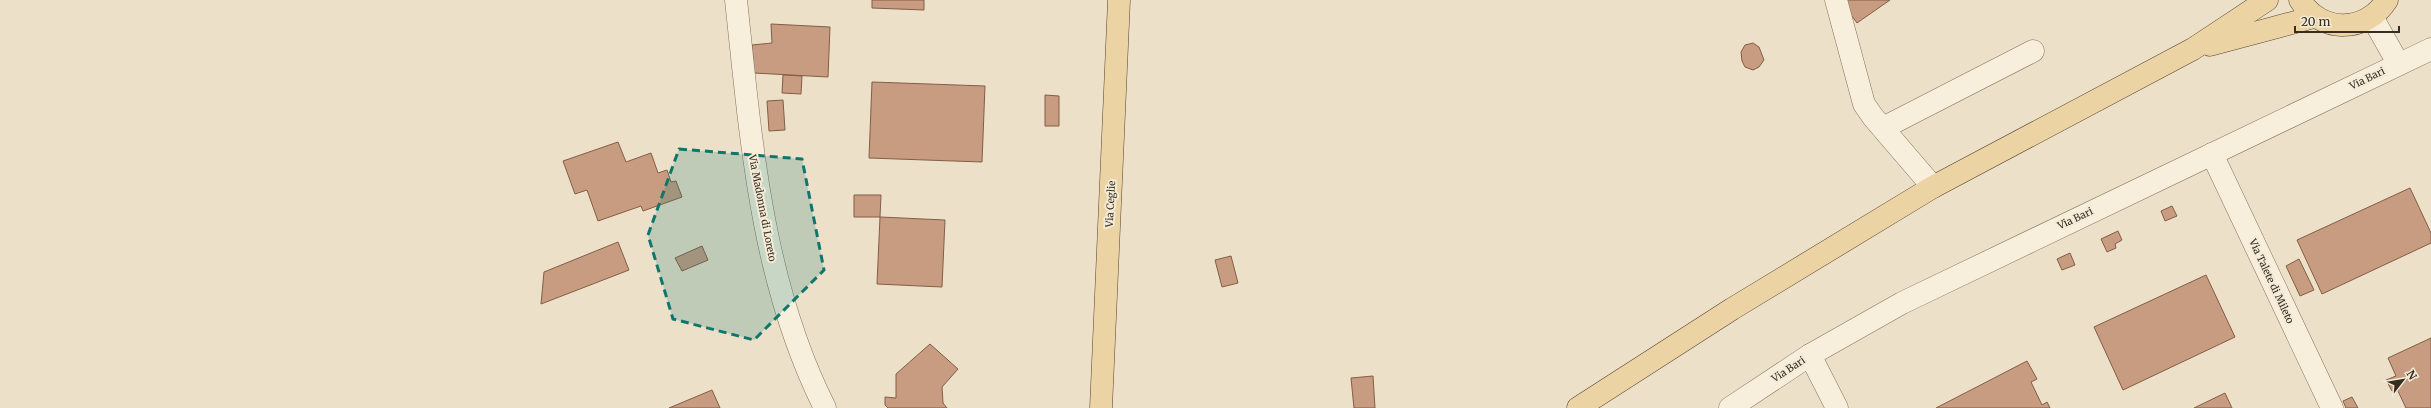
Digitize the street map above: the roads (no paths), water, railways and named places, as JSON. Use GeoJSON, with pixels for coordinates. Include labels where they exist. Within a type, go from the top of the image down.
{"type":"FeatureCollection","features":[{"type":"Feature","properties":{"kind":"main road","name":"Via Ceglie"},"geometry":{"type":"LineString","coordinates":[[1101,408],[1119,0]]}},
{"type":"Feature","properties":{"kind":"main road"},"geometry":{"type":"LineString","coordinates":[[1588,405],[1732,309],[1933,187],[2193,49],[2267,0]]}},
{"type":"Feature","properties":{"kind":"main road"},"geometry":{"type":"LineString","coordinates":[[2300,0],[2314,17],[2328,24],[2343,26],[2358,24],[2372,17],[2387,0]]}},
{"type":"Feature","properties":{"kind":"main road"},"geometry":{"type":"LineString","coordinates":[[2193,49],[2314,17]]}},
{"type":"Feature","properties":{"kind":"street","name":"Via Madonna di Loreto"},"geometry":{"type":"LineString","coordinates":[[736,0],[754,167],[767,241],[788,314],[825,408]]}},
{"type":"Feature","properties":{"kind":"street"},"geometry":{"type":"LineString","coordinates":[[1836,0],[1864,104],[1873,117],[1933,187]]}},
{"type":"Feature","properties":{"kind":"street"},"geometry":{"type":"LineString","coordinates":[[2372,17],[2398,63]]}},
{"type":"Feature","properties":{"kind":"street","name":"Via Bari"},"geometry":{"type":"LineString","coordinates":[[1730,408],[1810,355],[1902,303],[1957,275],[2212,154],[2398,63],[2431,49]]}},
{"type":"Feature","properties":{"kind":"street"},"geometry":{"type":"LineString","coordinates":[[1883,128],[2033,51]]}},
{"type":"Feature","properties":{"kind":"street","name":"Via Talete di Mileto"},"geometry":{"type":"LineString","coordinates":[[2212,154],[2332,408]]}},
{"type":"Feature","properties":{"kind":"street"},"geometry":{"type":"LineString","coordinates":[[1810,355],[1837,408]]}}]}
